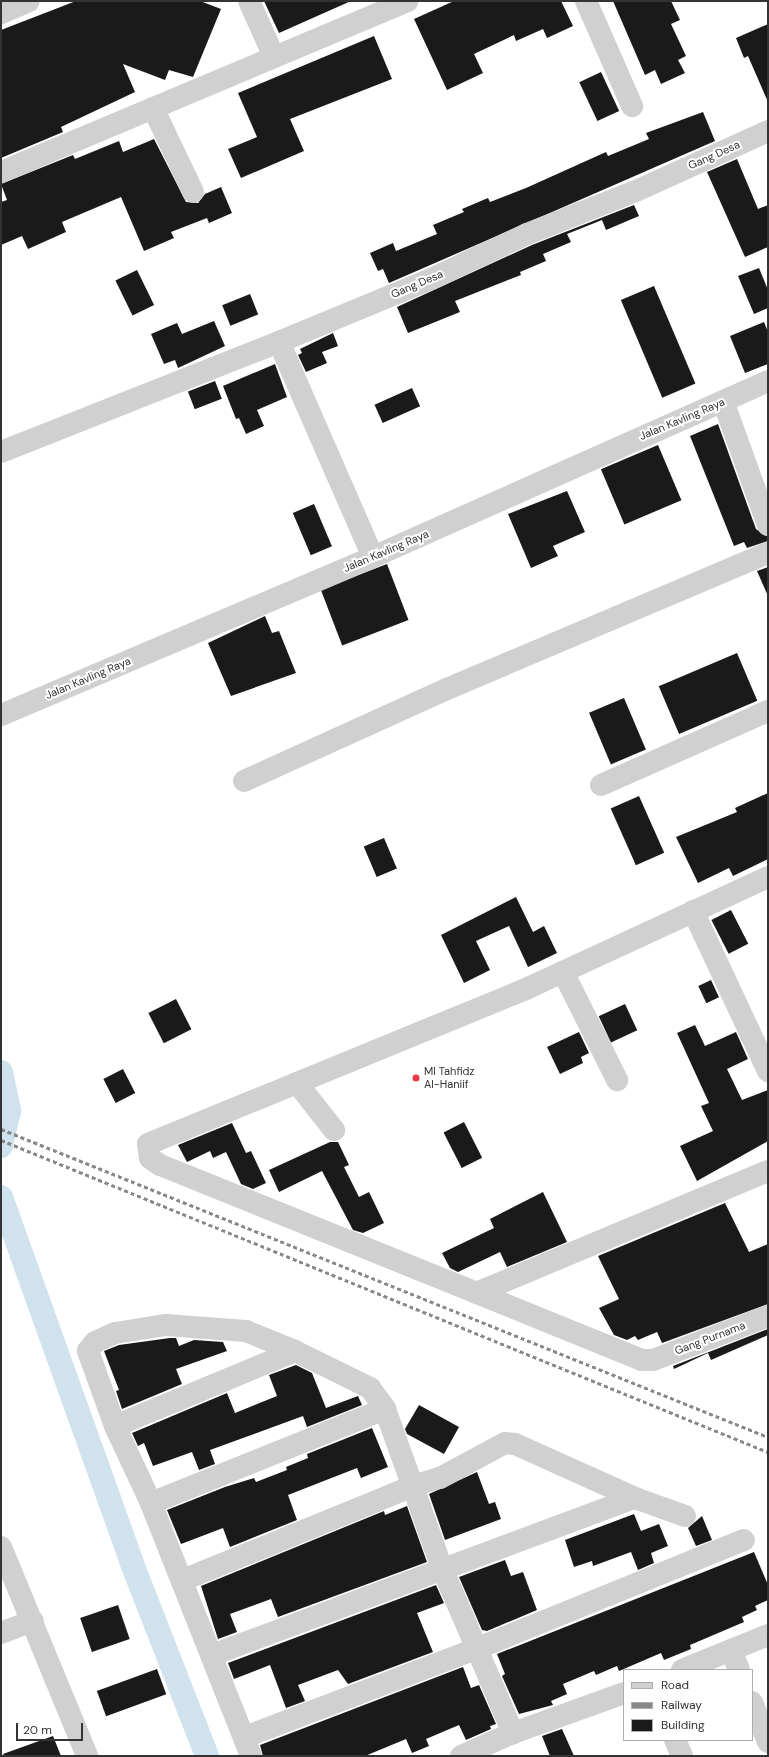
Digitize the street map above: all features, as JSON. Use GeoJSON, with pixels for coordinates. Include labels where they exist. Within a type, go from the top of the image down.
{"type":"FeatureCollection","features":[{"type":"Feature","properties":{"kind":"street"},"geometry":{"type":"LineString","coordinates":[[1,13],[29,1]]}},
{"type":"Feature","properties":{"kind":"street"},"geometry":{"type":"LineString","coordinates":[[249,1],[274,57]]}},
{"type":"Feature","properties":{"kind":"street"},"geometry":{"type":"LineString","coordinates":[[1,172],[406,1]]}},
{"type":"Feature","properties":{"kind":"street"},"geometry":{"type":"LineString","coordinates":[[586,1],[632,106]]}},
{"type":"Feature","properties":{"kind":"street"},"geometry":{"type":"LineString","coordinates":[[153,108],[193,192]]}},
{"type":"Feature","properties":{"kind":"street","name":"Gang Desa"},"geometry":{"type":"LineString","coordinates":[[1,452],[279,342],[431,279],[527,234],[638,190],[768,131]]}},
{"type":"Feature","properties":{"kind":"street"},"geometry":{"type":"LineString","coordinates":[[279,342],[373,557]]}},
{"type":"Feature","properties":{"kind":"street","name":"Jalan Kavling Raya"},"geometry":{"type":"LineString","coordinates":[[1,716],[373,557],[768,381]]}},
{"type":"Feature","properties":{"kind":"street"},"geometry":{"type":"LineString","coordinates":[[723,401],[768,525]]}},
{"type":"Feature","properties":{"kind":"street"},"geometry":{"type":"LineString","coordinates":[[244,781],[447,689],[768,553]]}},
{"type":"Feature","properties":{"kind":"street"},"geometry":{"type":"LineString","coordinates":[[601,785],[768,711]]}},
{"type":"Feature","properties":{"kind":"street"},"geometry":{"type":"LineString","coordinates":[[768,877],[563,972],[298,1083],[152,1142],[147,1152],[160,1165],[477,1293],[768,1171]]}},
{"type":"Feature","properties":{"kind":"street"},"geometry":{"type":"LineString","coordinates":[[693,911],[768,1071]]}},
{"type":"Feature","properties":{"kind":"street"},"geometry":{"type":"LineString","coordinates":[[563,972],[617,1080]]}},
{"type":"Feature","properties":{"kind":"street"},"geometry":{"type":"LineString","coordinates":[[298,1083],[334,1130]]}},
{"type":"Feature","properties":{"kind":"street","name":"Gang Purnama"},"geometry":{"type":"LineString","coordinates":[[477,1293],[633,1357],[652,1360],[768,1316]]}},
{"type":"Feature","properties":{"kind":"street"},"geometry":{"type":"LineString","coordinates":[[513,1733],[478,1648],[442,1568],[385,1410],[370,1388],[294,1351],[246,1331],[166,1325],[137,1328],[100,1339],[90,1347],[88,1359],[115,1426],[151,1503],[183,1580],[248,1747],[478,1648],[744,1540]]}},
{"type":"Feature","properties":{"kind":"street"},"geometry":{"type":"LineString","coordinates":[[115,1426],[294,1351]]}},
{"type":"Feature","properties":{"kind":"street"},"geometry":{"type":"LineString","coordinates":[[151,1503],[385,1410]]}},
{"type":"Feature","properties":{"kind":"street"},"geometry":{"type":"LineString","coordinates":[[183,1580],[413,1486],[440,1478],[508,1443],[635,1498],[684,1516]]}},
{"type":"Feature","properties":{"kind":"street"},"geometry":{"type":"LineString","coordinates":[[212,1655],[442,1568],[635,1498]]}},
{"type":"Feature","properties":{"kind":"street"},"geometry":{"type":"LineString","coordinates":[[1,1547],[87,1756]]}},
{"type":"Feature","properties":{"kind":"street"},"geometry":{"type":"LineString","coordinates":[[1,1633],[33,1622]]}},
{"type":"Feature","properties":{"kind":"street"},"geometry":{"type":"LineString","coordinates":[[684,1669],[768,1635]]}},
{"type":"Feature","properties":{"kind":"street"},"geometry":{"type":"LineString","coordinates":[[731,1650],[739,1669]]}},
{"type":"Feature","properties":{"kind":"street"},"geometry":{"type":"LineString","coordinates":[[461,1756],[513,1733],[623,1693]]}},
{"type":"Feature","properties":{"kind":"street"},"geometry":{"type":"LineString","coordinates":[[753,1704],[768,1742]]}},
{"type":"Feature","properties":{"kind":"street"},"geometry":{"type":"LineString","coordinates":[[676,1741],[682,1756]]}},
{"type":"Feature","properties":{"kind":"building"},"geometry":{"type":"Polygon","coordinates":[[[76,1],[200,1],[221,9],[193,77],[169,70],[165,80],[123,64],[135,92],[61,127],[63,132],[1,158],[1,30],[76,1]]]}},
{"type":"Feature","properties":{"kind":"building"},"geometry":{"type":"Polygon","coordinates":[[[264,1],[351,1],[279,33],[264,1]]]}},
{"type":"Feature","properties":{"kind":"building"},"geometry":{"type":"Polygon","coordinates":[[[454,1],[561,1],[573,26],[547,38],[543,29],[516,41],[514,35],[474,54],[483,73],[447,90],[414,19],[454,1]]]}},
{"type":"Feature","properties":{"kind":"building"},"geometry":{"type":"Polygon","coordinates":[[[613,1],[671,1],[680,20],[671,24],[686,56],[678,60],[685,73],[661,84],[655,70],[645,75],[613,1]]]}},
{"type":"Feature","properties":{"kind":"building"},"geometry":{"type":"Polygon","coordinates":[[[768,24],[768,102],[748,56],[744,58],[736,38],[768,24]]]}},
{"type":"Feature","properties":{"kind":"building"},"geometry":{"type":"Polygon","coordinates":[[[374,36],[392,79],[290,119],[304,151],[241,178],[228,149],[257,137],[238,93],[374,36]]]}},
{"type":"Feature","properties":{"kind":"building"},"geometry":{"type":"Polygon","coordinates":[[[601,72],[619,111],[597,121],[579,82],[601,72]]]}},
{"type":"Feature","properties":{"kind":"building"},"geometry":{"type":"Polygon","coordinates":[[[703,112],[715,141],[389,283],[383,269],[378,271],[370,253],[393,243],[396,251],[437,234],[433,225],[464,212],[462,209],[488,198],[490,202],[526,188],[606,152],[608,156],[649,139],[646,133],[703,112]]]}},
{"type":"Feature","properties":{"kind":"building"},"geometry":{"type":"Polygon","coordinates":[[[154,139],[186,202],[198,203],[205,194],[221,187],[232,213],[209,223],[207,218],[171,232],[174,238],[144,251],[121,197],[62,222],[66,232],[28,249],[22,236],[1,245],[1,202],[7,200],[1,184],[73,155],[75,159],[119,141],[123,152],[154,139]]]}},
{"type":"Feature","properties":{"kind":"building"},"geometry":{"type":"Polygon","coordinates":[[[737,159],[758,209],[768,205],[768,247],[745,257],[707,172],[737,159]]]}},
{"type":"Feature","properties":{"kind":"building"},"geometry":{"type":"Polygon","coordinates":[[[634,205],[639,216],[606,230],[602,220],[567,234],[571,242],[543,254],[546,261],[520,272],[521,275],[455,301],[460,312],[408,333],[397,307],[532,245],[634,205]]]}},
{"type":"Feature","properties":{"kind":"building"},"geometry":{"type":"Polygon","coordinates":[[[759,268],[768,290],[768,308],[754,314],[738,276],[759,268]]]}},
{"type":"Feature","properties":{"kind":"building"},"geometry":{"type":"Polygon","coordinates":[[[137,270],[154,305],[133,316],[115,281],[137,270]]]}},
{"type":"Feature","properties":{"kind":"building"},"geometry":{"type":"Polygon","coordinates":[[[654,286],[695,384],[662,398],[621,300],[654,286]]]}},
{"type":"Feature","properties":{"kind":"building"},"geometry":{"type":"Polygon","coordinates":[[[250,294],[258,314],[230,326],[222,305],[250,294]]]}},
{"type":"Feature","properties":{"kind":"building"},"geometry":{"type":"Polygon","coordinates":[[[214,321],[225,346],[178,368],[175,360],[164,364],[151,334],[177,323],[182,334],[214,321]]]}},
{"type":"Feature","properties":{"kind":"building"},"geometry":{"type":"Polygon","coordinates":[[[764,322],[768,332],[768,364],[745,373],[730,336],[764,322]]]}},
{"type":"Feature","properties":{"kind":"building"},"geometry":{"type":"Polygon","coordinates":[[[333,333],[338,346],[322,352],[327,363],[306,372],[298,355],[302,353],[300,349],[333,333]]]}},
{"type":"Feature","properties":{"kind":"building"},"geometry":{"type":"Polygon","coordinates":[[[275,364],[287,397],[257,410],[264,426],[246,434],[239,418],[236,419],[223,386],[275,364]]]}},
{"type":"Feature","properties":{"kind":"building"},"geometry":{"type":"Polygon","coordinates":[[[215,381],[222,399],[195,409],[188,391],[215,381]]]}},
{"type":"Feature","properties":{"kind":"building"},"geometry":{"type":"Polygon","coordinates":[[[412,388],[420,406],[383,423],[375,405],[412,388]]]}},
{"type":"Feature","properties":{"kind":"building"},"geometry":{"type":"Polygon","coordinates":[[[718,424],[756,529],[768,537],[768,541],[747,548],[744,542],[734,546],[690,436],[718,424]]]}},
{"type":"Feature","properties":{"kind":"building"},"geometry":{"type":"Polygon","coordinates":[[[658,445],[681,500],[624,524],[601,469],[658,445]]]}},
{"type":"Feature","properties":{"kind":"building"},"geometry":{"type":"Polygon","coordinates":[[[567,491],[585,532],[553,546],[558,556],[531,568],[508,514],[567,491]]]}},
{"type":"Feature","properties":{"kind":"building"},"geometry":{"type":"Polygon","coordinates":[[[314,504],[332,546],[311,555],[293,513],[314,504]]]}},
{"type":"Feature","properties":{"kind":"building"},"geometry":{"type":"Polygon","coordinates":[[[387,564],[409,620],[342,645],[321,589],[387,564]]]}},
{"type":"Feature","properties":{"kind":"building"},"geometry":{"type":"Polygon","coordinates":[[[768,567],[768,596],[757,571],[768,567]]]}},
{"type":"Feature","properties":{"kind":"building"},"geometry":{"type":"Polygon","coordinates":[[[265,616],[272,633],[279,631],[296,673],[231,696],[208,643],[265,616]]]}},
{"type":"Feature","properties":{"kind":"building"},"geometry":{"type":"Polygon","coordinates":[[[737,653],[757,701],[679,734],[659,686],[737,653]]]}},
{"type":"Feature","properties":{"kind":"building"},"geometry":{"type":"Polygon","coordinates":[[[624,698],[646,750],[611,764],[589,713],[624,698]]]}},
{"type":"Feature","properties":{"kind":"building"},"geometry":{"type":"Polygon","coordinates":[[[768,793],[768,859],[733,876],[729,868],[698,883],[676,837],[737,812],[735,808],[768,793]]]}},
{"type":"Feature","properties":{"kind":"building"},"geometry":{"type":"Polygon","coordinates":[[[639,796],[664,853],[636,865],[611,809],[639,796]]]}},
{"type":"Feature","properties":{"kind":"building"},"geometry":{"type":"Polygon","coordinates":[[[384,838],[397,868],[377,877],[364,847],[384,838]]]}},
{"type":"Feature","properties":{"kind":"building"},"geometry":{"type":"Polygon","coordinates":[[[516,897],[533,932],[544,926],[557,953],[528,967],[509,926],[476,941],[490,970],[464,983],[441,935],[516,897]]]}},
{"type":"Feature","properties":{"kind":"building"},"geometry":{"type":"Polygon","coordinates":[[[731,910],[748,944],[729,954],[711,920],[731,910]]]}},
{"type":"Feature","properties":{"kind":"building"},"geometry":{"type":"Polygon","coordinates":[[[711,980],[719,997],[706,1003],[698,986],[711,980]]]}},
{"type":"Feature","properties":{"kind":"building"},"geometry":{"type":"Polygon","coordinates":[[[176,999],[191,1029],[164,1043],[148,1013],[176,999]]]}},
{"type":"Feature","properties":{"kind":"building"},"geometry":{"type":"Polygon","coordinates":[[[625,1004],[637,1030],[611,1043],[599,1016],[625,1004]]]}},
{"type":"Feature","properties":{"kind":"building"},"geometry":{"type":"Polygon","coordinates":[[[695,1025],[705,1046],[736,1032],[748,1059],[727,1069],[742,1100],[768,1090],[768,1141],[697,1181],[680,1146],[713,1131],[701,1106],[709,1103],[677,1033],[695,1025]]]}},
{"type":"Feature","properties":{"kind":"building"},"geometry":{"type":"Polygon","coordinates":[[[579,1032],[589,1053],[581,1057],[583,1063],[560,1074],[547,1047],[579,1032]]]}},
{"type":"Feature","properties":{"kind":"building"},"geometry":{"type":"Polygon","coordinates":[[[123,1069],[135,1093],[116,1103],[103,1079],[123,1069]]]}},
{"type":"Feature","properties":{"kind":"building"},"geometry":{"type":"Polygon","coordinates":[[[464,1122],[482,1158],[462,1168],[444,1132],[464,1122]]]}},
{"type":"Feature","properties":{"kind":"building"},"geometry":{"type":"Polygon","coordinates":[[[232,1123],[246,1153],[251,1151],[266,1183],[253,1189],[241,1184],[226,1152],[213,1158],[210,1151],[187,1162],[178,1145],[232,1123]]]}},
{"type":"Feature","properties":{"kind":"building"},"geometry":{"type":"Polygon","coordinates":[[[330,1142],[338,1142],[349,1165],[344,1167],[359,1197],[369,1192],[384,1223],[363,1233],[353,1230],[322,1171],[279,1192],[269,1170],[330,1142]]]}},
{"type":"Feature","properties":{"kind":"building"},"geometry":{"type":"Polygon","coordinates":[[[543,1192],[567,1242],[507,1267],[500,1252],[458,1272],[450,1268],[442,1253],[494,1228],[490,1219],[543,1192]]]}},
{"type":"Feature","properties":{"kind":"building"},"geometry":{"type":"Polygon","coordinates":[[[725,1203],[749,1252],[768,1244],[768,1304],[662,1343],[657,1332],[638,1340],[635,1336],[627,1340],[614,1335],[599,1308],[619,1299],[598,1256],[725,1203]]]}},
{"type":"Feature","properties":{"kind":"building"},"geometry":{"type":"Polygon","coordinates":[[[768,1329],[768,1335],[711,1360],[708,1353],[674,1369],[673,1366],[768,1329]]]}},
{"type":"Feature","properties":{"kind":"building"},"geometry":{"type":"Polygon","coordinates":[[[176,1338],[179,1346],[194,1340],[223,1342],[227,1351],[176,1369],[182,1384],[122,1409],[116,1391],[119,1390],[104,1351],[119,1345],[176,1338]]]}},
{"type":"Feature","properties":{"kind":"building"},"geometry":{"type":"Polygon","coordinates":[[[296,1365],[312,1373],[326,1408],[358,1396],[362,1405],[307,1427],[303,1416],[210,1450],[215,1464],[199,1470],[192,1452],[153,1466],[144,1443],[138,1446],[132,1433],[227,1393],[235,1413],[277,1396],[269,1375],[296,1365]]]}},
{"type":"Feature","properties":{"kind":"building"},"geometry":{"type":"Polygon","coordinates":[[[419,1405],[459,1427],[444,1454],[407,1434],[405,1429],[419,1405]]]}},
{"type":"Feature","properties":{"kind":"building"},"geometry":{"type":"Polygon","coordinates":[[[372,1428],[388,1467],[361,1478],[357,1468],[288,1495],[297,1520],[230,1547],[223,1528],[181,1544],[167,1510],[225,1487],[254,1478],[256,1482],[287,1470],[286,1467],[308,1458],[307,1454],[372,1428]]]}},
{"type":"Feature","properties":{"kind":"building"},"geometry":{"type":"Polygon","coordinates":[[[477,1472],[489,1504],[495,1502],[501,1519],[445,1540],[429,1494],[477,1472]]]}},
{"type":"Feature","properties":{"kind":"building"},"geometry":{"type":"Polygon","coordinates":[[[407,1506],[427,1562],[278,1617],[271,1599],[230,1614],[237,1632],[218,1639],[201,1586],[384,1511],[385,1515],[407,1506]]]}},
{"type":"Feature","properties":{"kind":"building"},"geometry":{"type":"Polygon","coordinates":[[[634,1514],[641,1531],[659,1524],[668,1546],[651,1553],[654,1563],[638,1570],[631,1552],[593,1566],[592,1561],[574,1567],[565,1540],[634,1514]]]}},
{"type":"Feature","properties":{"kind":"building"},"geometry":{"type":"Polygon","coordinates":[[[702,1516],[712,1540],[696,1546],[688,1528],[702,1516]]]}},
{"type":"Feature","properties":{"kind":"building"},"geometry":{"type":"Polygon","coordinates":[[[754,1552],[768,1585],[768,1600],[755,1606],[757,1610],[742,1617],[744,1622],[690,1645],[691,1649],[664,1660],[661,1653],[619,1671],[617,1666],[596,1675],[594,1671],[563,1684],[567,1694],[551,1701],[553,1705],[519,1714],[502,1676],[505,1674],[497,1654],[754,1552]]]}},
{"type":"Feature","properties":{"kind":"building"},"geometry":{"type":"Polygon","coordinates":[[[505,1560],[511,1576],[523,1572],[537,1610],[487,1631],[482,1630],[459,1577],[505,1560]]]}},
{"type":"Feature","properties":{"kind":"building"},"geometry":{"type":"Polygon","coordinates":[[[436,1585],[444,1603],[417,1613],[433,1652],[348,1684],[338,1670],[298,1685],[305,1701],[286,1708],[270,1665],[234,1679],[228,1663],[436,1585]]]}},
{"type":"Feature","properties":{"kind":"building"},"geometry":{"type":"Polygon","coordinates":[[[118,1605],[130,1639],[92,1652],[80,1618],[118,1605]]]}},
{"type":"Feature","properties":{"kind":"building"},"geometry":{"type":"Polygon","coordinates":[[[463,1667],[471,1688],[479,1685],[496,1724],[490,1726],[491,1729],[466,1740],[459,1725],[426,1739],[429,1746],[412,1753],[406,1739],[365,1756],[263,1756],[260,1745],[463,1667]]]}},
{"type":"Feature","properties":{"kind":"building"},"geometry":{"type":"Polygon","coordinates":[[[157,1669],[166,1694],[106,1716],[97,1691],[157,1669]]]}},
{"type":"Feature","properties":{"kind":"building"},"geometry":{"type":"Polygon","coordinates":[[[562,1729],[574,1756],[550,1756],[542,1736],[562,1729]]]}},
{"type":"Feature","properties":{"kind":"building"},"geometry":{"type":"Polygon","coordinates":[[[53,1736],[61,1756],[4,1756],[3,1754],[53,1736]]]}},
{"type":"Feature","properties":{"kind":"waterway"},"geometry":{"type":"LineString","coordinates":[[1,1072],[9,1111],[1,1146]]}},
{"type":"Feature","properties":{"kind":"waterway"},"geometry":{"type":"LineString","coordinates":[[1,1197],[131,1561],[207,1756]]}},
{"type":"Feature","properties":{"kind":"railway"},"geometry":{"type":"LineString","coordinates":[[1,1129],[768,1437]]}},
{"type":"Feature","properties":{"kind":"railway"},"geometry":{"type":"LineString","coordinates":[[1,1140],[768,1452]]}},
{"type":"Feature","properties":{"kind":"place","name":"MI Tahfidz Al-Haniif"},"geometry":{"type":"Point","coordinates":[416,1078]}}]}
